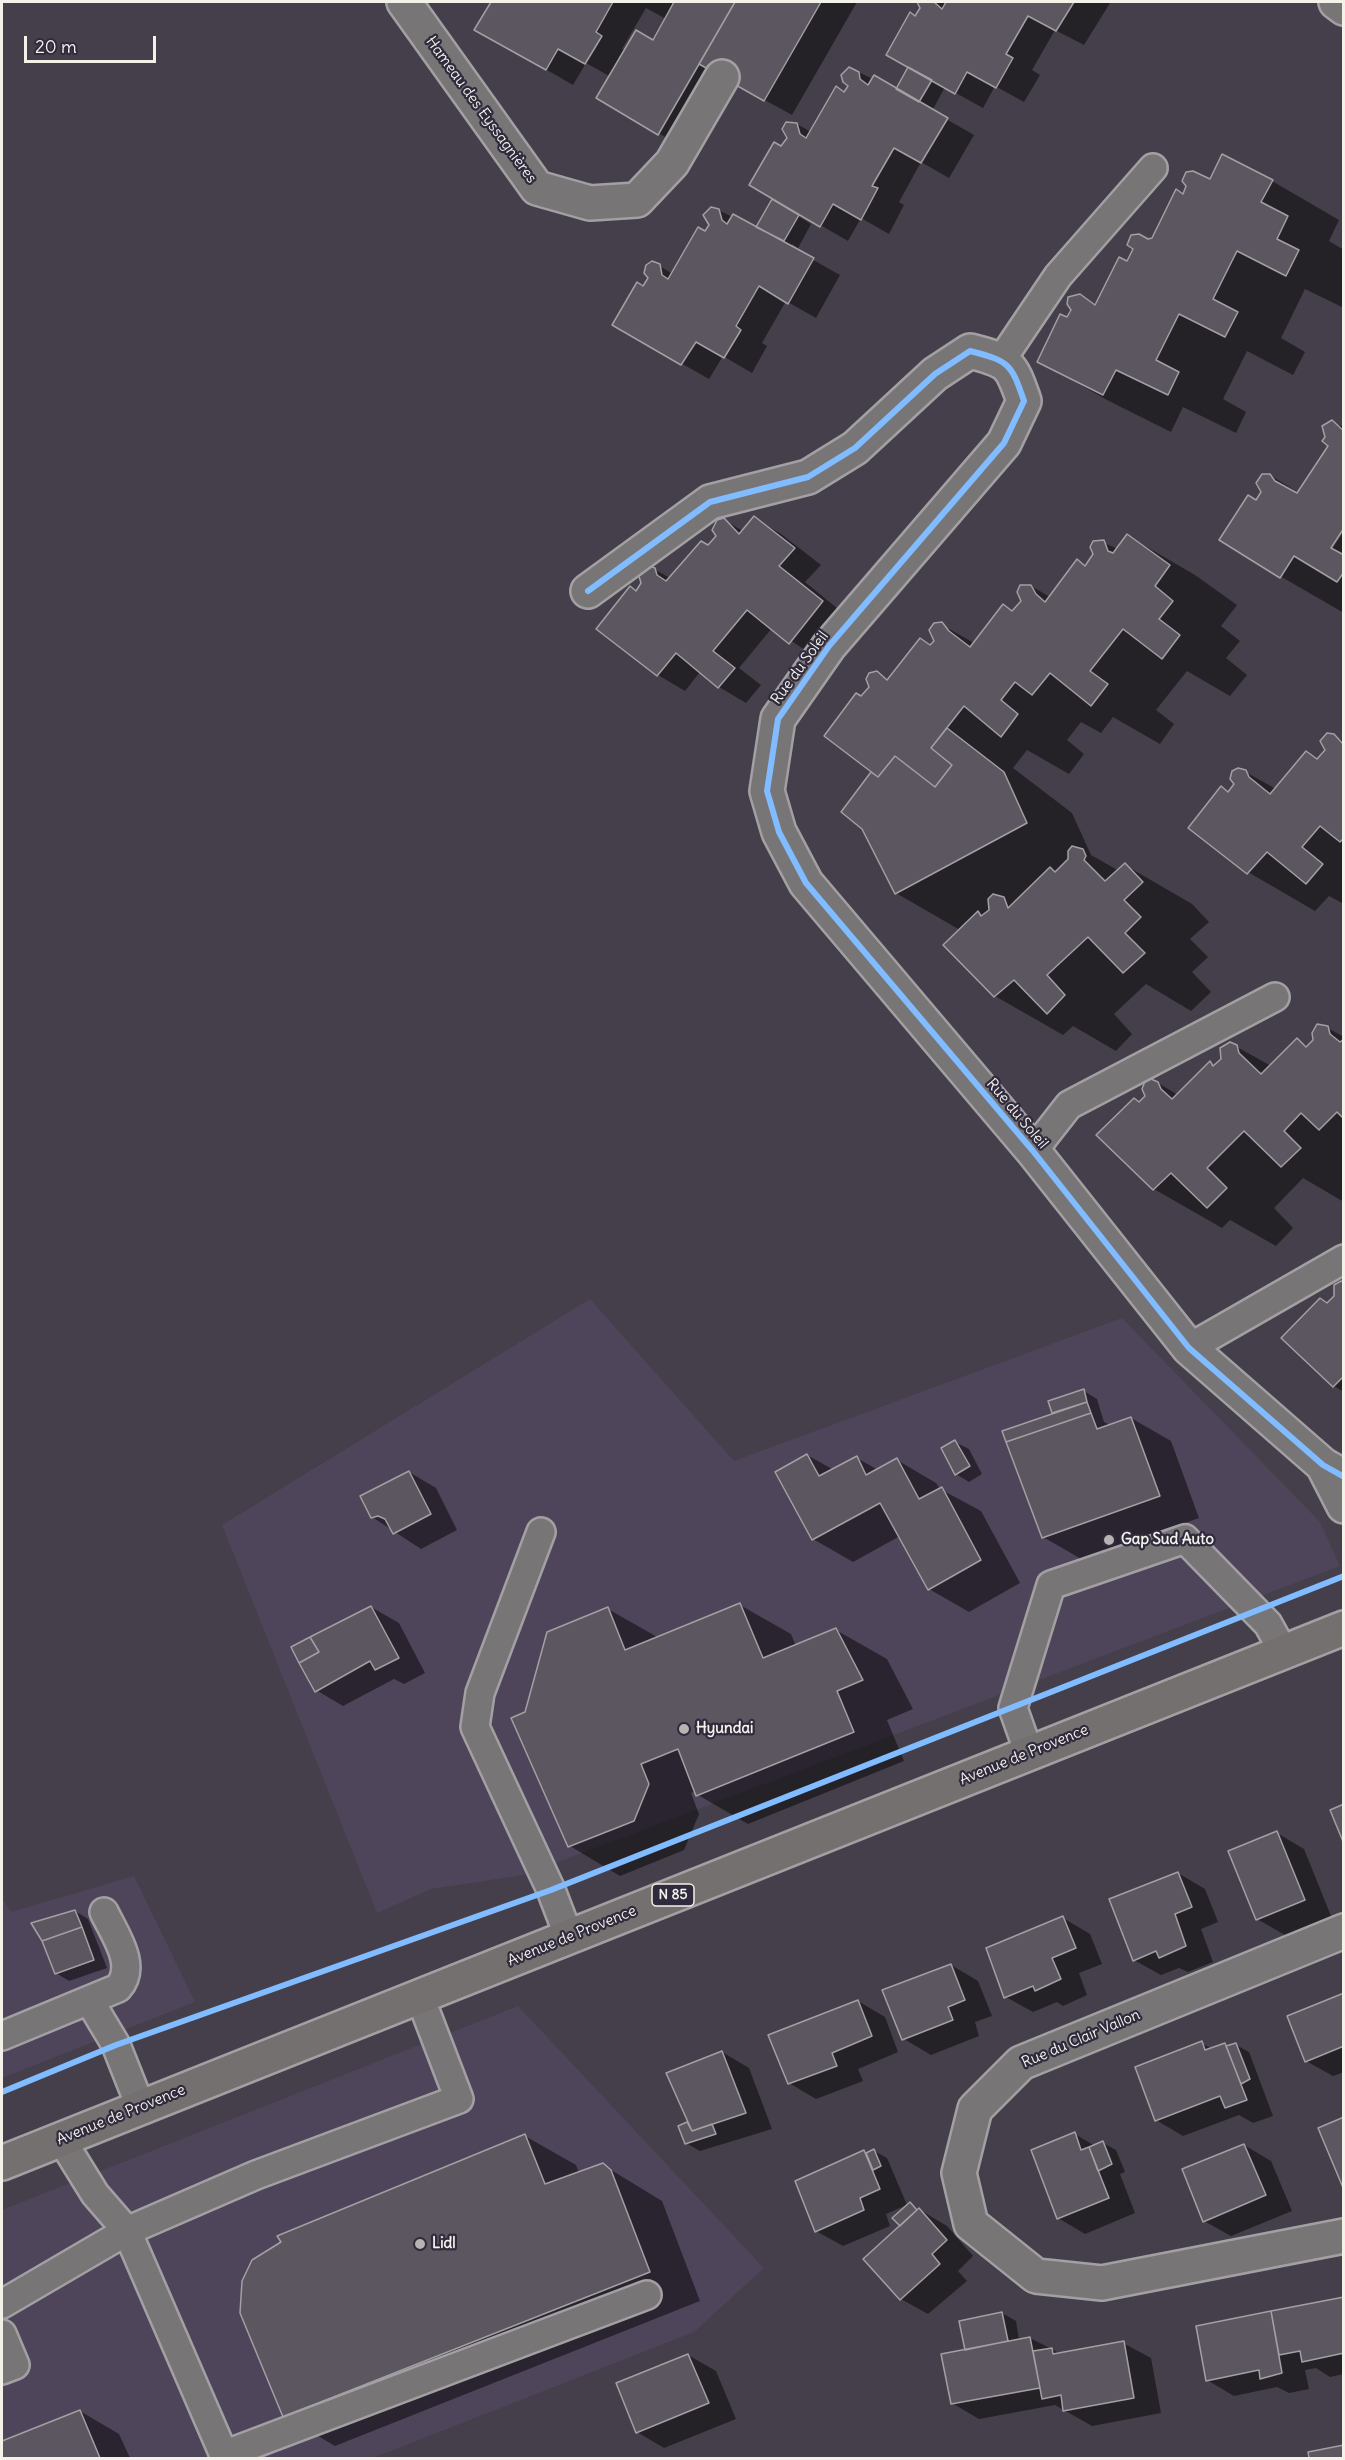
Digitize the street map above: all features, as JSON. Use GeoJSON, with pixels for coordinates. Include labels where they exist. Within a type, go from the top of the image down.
{"type":"FeatureCollection","features":[{"type":"Feature","properties":{"kind":"main road","name":"Avenue de Provence"},"geometry":{"type":"LineString","coordinates":[[2,2163],[1344,1628]]}},
{"type":"Feature","properties":{"kind":"street","name":"Hameau des Eyssagnières"},"geometry":{"type":"LineString","coordinates":[[404,2],[537,188],[590,204],[637,200],[672,163],[722,77]]}},
{"type":"Feature","properties":{"kind":"street"},"geometry":{"type":"LineString","coordinates":[[1336,2],[1344,8]]}},
{"type":"Feature","properties":{"kind":"street"},"geometry":{"type":"LineString","coordinates":[[588,591],[710,502],[808,477],[855,448],[935,374],[970,351],[1002,359]]}},
{"type":"Feature","properties":{"kind":"street","name":"Rue du Soleil"},"geometry":{"type":"LineString","coordinates":[[1002,359],[1015,374],[1024,401],[1004,443],[829,646],[777,719],[767,791],[779,832],[806,882],[1033,1151],[1189,1348],[1334,1471],[1344,1506]]}},
{"type":"Feature","properties":{"kind":"street","name":"Rue du Clair Vallon"},"geometry":{"type":"LineString","coordinates":[[1344,1931],[1021,2063],[975,2109],[959,2173],[972,2224],[1036,2276],[1102,2283],[1344,2236]]}},
{"type":"Feature","properties":{"kind":"lane"},"geometry":{"type":"LineString","coordinates":[[1002,359],[1058,276],[1153,168]]}},
{"type":"Feature","properties":{"kind":"lane"},"geometry":{"type":"LineString","coordinates":[[1033,1151],[1069,1105],[1275,997]]}},
{"type":"Feature","properties":{"kind":"lane"},"geometry":{"type":"LineString","coordinates":[[1189,1348],[1344,1259]]}},
{"type":"Feature","properties":{"kind":"lane"},"geometry":{"type":"LineString","coordinates":[[541,1532],[480,1693],[475,1727],[551,1890],[569,1937]]}},
{"type":"Feature","properties":{"kind":"lane"},"geometry":{"type":"LineString","coordinates":[[1029,1753],[1013,1708],[1051,1585],[1185,1539],[1268,1624],[1283,1651]]}},
{"type":"Feature","properties":{"kind":"lane"},"geometry":{"type":"LineString","coordinates":[[2,2036],[118,1988],[126,1980],[128,1968],[105,1912]]}},
{"type":"Feature","properties":{"kind":"lane"},"geometry":{"type":"LineString","coordinates":[[2,2304],[127,2231],[256,2175],[459,2099],[420,1997]]}},
{"type":"Feature","properties":{"kind":"lane"},"geometry":{"type":"LineString","coordinates":[[89,2000],[116,2044],[141,2108]]}},
{"type":"Feature","properties":{"kind":"lane"},"geometry":{"type":"LineString","coordinates":[[61,2139],[95,2194],[127,2231],[224,2455],[647,2295]]}},
{"type":"Feature","properties":{"kind":"lane"},"geometry":{"type":"LineString","coordinates":[[2,2334],[15,2365],[2,2370]]}},
{"type":"Feature","properties":{"kind":"shaded area"},"geometry":{"type":"Polygon","coordinates":[[[590,1299],[734,1461],[1122,1318],[1320,1522],[1340,1566],[524,1875],[431,1889],[377,1913],[222,1525],[590,1299]]]}},
{"type":"Feature","properties":{"kind":"shaded area"},"geometry":{"type":"Polygon","coordinates":[[[134,1876],[195,2002],[2,2078],[2,1898],[11,1912],[134,1876]]]}},
{"type":"Feature","properties":{"kind":"shaded area"},"geometry":{"type":"Polygon","coordinates":[[[518,2006],[764,2268],[694,2332],[373,2458],[2,2458],[2,2210],[518,2006]]]}},
{"type":"Feature","properties":{"kind":"building"},"geometry":{"type":"Polygon","coordinates":[[[491,2],[613,2],[596,32],[602,36],[585,64],[558,49],[546,70],[474,30],[491,2]]]}},
{"type":"Feature","properties":{"kind":"building"},"geometry":{"type":"Polygon","coordinates":[[[674,2],[735,2],[658,135],[596,98],[636,30],[653,40],[674,2]]]}},
{"type":"Feature","properties":{"kind":"building"},"geometry":{"type":"Polygon","coordinates":[[[735,2],[821,2],[764,101],[699,64],[735,2]]]}},
{"type":"Feature","properties":{"kind":"building"},"geometry":{"type":"Polygon","coordinates":[[[917,2],[934,2],[942,9],[946,2],[1074,2],[1056,31],[1028,16],[1006,54],[1013,58],[996,88],[967,72],[955,94],[886,55],[910,12],[915,16],[920,8],[917,2]]]}},
{"type":"Feature","properties":{"kind":"building"},"geometry":{"type":"Polygon","coordinates":[[[849,67],[859,72],[860,79],[868,85],[874,75],[948,118],[921,163],[894,148],[872,186],[878,188],[861,220],[833,204],[820,227],[749,185],[774,142],[781,146],[787,138],[782,129],[786,122],[797,123],[800,134],[806,138],[836,86],[844,92],[848,86],[843,82],[841,75],[849,67]]]}},
{"type":"Feature","properties":{"kind":"building"},"geometry":{"type":"Polygon","coordinates":[[[908,67],[932,80],[919,102],[896,89],[908,67]]]}},
{"type":"Feature","properties":{"kind":"building"},"geometry":{"type":"Polygon","coordinates":[[[1222,154],[1273,180],[1261,202],[1288,216],[1277,239],[1299,250],[1286,276],[1237,251],[1213,299],[1238,312],[1225,337],[1179,314],[1156,360],[1179,372],[1168,395],[1116,370],[1103,395],[1037,362],[1060,314],[1067,317],[1071,310],[1067,304],[1068,297],[1080,294],[1095,305],[1119,257],[1127,261],[1133,249],[1127,245],[1131,235],[1139,234],[1148,239],[1152,238],[1176,189],[1183,194],[1186,186],[1182,181],[1186,172],[1193,171],[1210,179],[1222,154]]]}},
{"type":"Feature","properties":{"kind":"building"},"geometry":{"type":"Polygon","coordinates":[[[772,199],[799,215],[784,241],[756,227],[772,199]]]}},
{"type":"Feature","properties":{"kind":"building"},"geometry":{"type":"Polygon","coordinates":[[[711,207],[719,209],[722,220],[727,224],[733,214],[814,258],[788,304],[759,286],[736,326],[741,330],[724,358],[696,342],[681,365],[612,325],[637,282],[643,286],[648,278],[644,273],[646,265],[652,261],[660,264],[662,275],[668,279],[698,227],[705,231],[709,225],[703,215],[711,207]]]}},
{"type":"Feature","properties":{"kind":"building"},"geometry":{"type":"Polygon","coordinates":[[[1332,420],[1344,431],[1344,528],[1331,548],[1344,555],[1344,572],[1337,582],[1294,556],[1280,578],[1219,540],[1248,495],[1256,500],[1261,492],[1256,483],[1262,474],[1270,474],[1275,481],[1297,493],[1328,446],[1322,441],[1325,437],[1322,426],[1332,420]]]}},
{"type":"Feature","properties":{"kind":"building"},"geometry":{"type":"Polygon","coordinates":[[[754,516],[795,548],[779,566],[823,601],[789,644],[747,610],[713,651],[735,668],[718,688],[676,653],[657,676],[596,629],[630,586],[636,591],[641,583],[638,573],[647,565],[655,568],[657,575],[666,581],[701,541],[708,545],[716,536],[712,530],[717,520],[724,518],[739,534],[754,516]]]}},
{"type":"Feature","properties":{"kind":"building"},"geometry":{"type":"Polygon","coordinates":[[[1127,534],[1170,565],[1155,586],[1173,601],[1159,619],[1180,635],[1162,659],[1123,629],[1090,671],[1108,684],[1091,706],[1050,673],[1032,695],[1015,682],[1001,700],[1018,714],[1001,737],[964,706],[931,748],[952,765],[935,787],[895,756],[878,777],[824,736],[856,693],[861,696],[869,687],[866,679],[869,673],[877,671],[887,680],[920,638],[930,645],[934,641],[929,630],[934,623],[942,622],[949,631],[970,647],[1003,604],[1012,611],[1021,601],[1017,592],[1020,585],[1031,585],[1036,594],[1045,602],[1077,559],[1085,566],[1093,554],[1090,547],[1093,541],[1104,540],[1108,551],[1113,553],[1127,534]]]}},
{"type":"Feature","properties":{"kind":"building"},"geometry":{"type":"Polygon","coordinates":[[[947,728],[1004,772],[1027,823],[895,894],[862,829],[841,812],[871,772],[878,777],[895,756],[935,787],[952,765],[931,748],[947,728]]]}},
{"type":"Feature","properties":{"kind":"building"},"geometry":{"type":"Polygon","coordinates":[[[1327,733],[1334,734],[1344,745],[1344,838],[1340,842],[1320,826],[1302,847],[1323,864],[1306,884],[1267,852],[1247,874],[1188,828],[1221,786],[1228,792],[1234,784],[1230,779],[1232,771],[1238,768],[1246,770],[1249,777],[1270,794],[1306,751],[1317,759],[1325,750],[1320,741],[1327,733]]]}},
{"type":"Feature","properties":{"kind":"building"},"geometry":{"type":"Polygon","coordinates":[[[1072,846],[1083,849],[1086,856],[1084,860],[1105,881],[1125,863],[1143,882],[1124,900],[1141,917],[1125,933],[1145,953],[1123,973],[1088,937],[1047,975],[1065,995],[1047,1014],[1014,980],[994,997],[943,945],[978,911],[981,916],[989,910],[988,899],[993,894],[1004,897],[1008,908],[1050,867],[1055,872],[1068,859],[1068,851],[1072,846]]]}},
{"type":"Feature","properties":{"kind":"building"},"geometry":{"type":"Polygon","coordinates":[[[1317,1024],[1328,1026],[1330,1034],[1340,1042],[1344,1039],[1344,1119],[1337,1112],[1319,1130],[1301,1113],[1284,1131],[1301,1148],[1281,1167],[1244,1131],[1207,1168],[1227,1188],[1207,1208],[1171,1173],[1153,1190],[1096,1135],[1134,1098],[1139,1102],[1145,1096],[1142,1089],[1145,1081],[1151,1079],[1158,1082],[1161,1089],[1172,1099],[1210,1061],[1213,1066],[1221,1059],[1220,1048],[1230,1042],[1237,1045],[1239,1053],[1261,1074],[1297,1038],[1306,1047],[1313,1040],[1312,1033],[1317,1024]]]}},
{"type":"Feature","properties":{"kind":"building"},"geometry":{"type":"Polygon","coordinates":[[[1341,1281],[1344,1282],[1344,1376],[1333,1387],[1281,1338],[1320,1298],[1327,1303],[1334,1296],[1334,1285],[1341,1281]]]}},
{"type":"Feature","properties":{"kind":"building"},"geometry":{"type":"Polygon","coordinates":[[[1084,1389],[1087,1402],[1052,1413],[1048,1401],[1084,1389]]]}},
{"type":"Feature","properties":{"kind":"building"},"geometry":{"type":"Polygon","coordinates":[[[1087,1402],[1091,1413],[1006,1442],[1002,1431],[1087,1402]]]}},
{"type":"Feature","properties":{"kind":"building"},"geometry":{"type":"Polygon","coordinates":[[[1091,1413],[1097,1429],[1131,1417],[1160,1496],[1042,1538],[1006,1442],[1091,1413]]]}},
{"type":"Feature","properties":{"kind":"building"},"geometry":{"type":"Polygon","coordinates":[[[955,1440],[970,1466],[955,1475],[941,1448],[955,1440]]]}},
{"type":"Feature","properties":{"kind":"building"},"geometry":{"type":"Polygon","coordinates":[[[807,1454],[819,1476],[857,1456],[866,1475],[897,1458],[919,1499],[942,1487],[981,1560],[928,1590],[880,1503],[812,1540],[775,1472],[807,1454]]]}},
{"type":"Feature","properties":{"kind":"building"},"geometry":{"type":"Polygon","coordinates":[[[409,1471],[431,1514],[393,1534],[385,1519],[378,1516],[371,1518],[360,1496],[409,1471]]]}},
{"type":"Feature","properties":{"kind":"building"},"geometry":{"type":"Polygon","coordinates":[[[740,1603],[763,1658],[836,1628],[863,1680],[837,1691],[854,1732],[696,1796],[678,1749],[641,1764],[649,1784],[634,1821],[568,1847],[511,1718],[525,1712],[547,1632],[608,1607],[625,1650],[740,1603]]]}},
{"type":"Feature","properties":{"kind":"building"},"geometry":{"type":"Polygon","coordinates":[[[371,1606],[399,1658],[375,1670],[370,1661],[315,1692],[299,1663],[319,1652],[310,1637],[371,1606]]]}},
{"type":"Feature","properties":{"kind":"building"},"geometry":{"type":"Polygon","coordinates":[[[310,1637],[319,1652],[299,1663],[291,1647],[310,1637]]]}},
{"type":"Feature","properties":{"kind":"building"},"geometry":{"type":"Polygon","coordinates":[[[1344,1804],[1344,1844],[1330,1810],[1344,1804]]]}},
{"type":"Feature","properties":{"kind":"building"},"geometry":{"type":"Polygon","coordinates":[[[1277,1831],[1305,1900],[1256,1920],[1228,1851],[1277,1831]]]}},
{"type":"Feature","properties":{"kind":"building"},"geometry":{"type":"Polygon","coordinates":[[[1178,1872],[1192,1907],[1175,1914],[1186,1946],[1159,1958],[1156,1951],[1133,1961],[1109,1899],[1178,1872]]]}},
{"type":"Feature","properties":{"kind":"building"},"geometry":{"type":"Polygon","coordinates":[[[75,1910],[82,1927],[42,1941],[31,1923],[75,1910]]]}},
{"type":"Feature","properties":{"kind":"building"},"geometry":{"type":"Polygon","coordinates":[[[1063,1916],[1076,1948],[1052,1958],[1061,1979],[1035,1991],[1033,1986],[1004,1998],[986,1948],[1063,1916]]]}},
{"type":"Feature","properties":{"kind":"building"},"geometry":{"type":"Polygon","coordinates":[[[82,1927],[94,1960],[55,1974],[42,1941],[82,1927]]]}},
{"type":"Feature","properties":{"kind":"building"},"geometry":{"type":"Polygon","coordinates":[[[951,1964],[965,2000],[948,2007],[953,2020],[902,2040],[882,1990],[951,1964]]]}},
{"type":"Feature","properties":{"kind":"building"},"geometry":{"type":"Polygon","coordinates":[[[1344,1993],[1344,2046],[1305,2062],[1287,2016],[1344,1993]]]}},
{"type":"Feature","properties":{"kind":"building"},"geometry":{"type":"Polygon","coordinates":[[[858,2000],[872,2036],[832,2053],[837,2066],[788,2084],[768,2035],[858,2000]]]}},
{"type":"Feature","properties":{"kind":"building"},"geometry":{"type":"Polygon","coordinates":[[[1202,2041],[1205,2050],[1225,2043],[1247,2100],[1225,2108],[1220,2096],[1155,2121],[1135,2067],[1202,2041]]]}},
{"type":"Feature","properties":{"kind":"building"},"geometry":{"type":"Polygon","coordinates":[[[1236,2043],[1250,2079],[1241,2084],[1226,2046],[1236,2043]]]}},
{"type":"Feature","properties":{"kind":"building"},"geometry":{"type":"Polygon","coordinates":[[[722,2051],[746,2113],[692,2131],[666,2073],[722,2051]]]}},
{"type":"Feature","properties":{"kind":"building"},"geometry":{"type":"Polygon","coordinates":[[[1344,2117],[1344,2190],[1318,2128],[1344,2117]]]}},
{"type":"Feature","properties":{"kind":"building"},"geometry":{"type":"Polygon","coordinates":[[[687,2122],[692,2131],[712,2124],[716,2134],[685,2144],[678,2126],[687,2122]]]}},
{"type":"Feature","properties":{"kind":"building"},"geometry":{"type":"Polygon","coordinates":[[[1075,2132],[1081,2150],[1089,2147],[1109,2198],[1057,2219],[1031,2150],[1075,2132]]]}},
{"type":"Feature","properties":{"kind":"building"},"geometry":{"type":"Polygon","coordinates":[[[525,2134],[545,2184],[603,2163],[611,2170],[650,2272],[283,2417],[240,2313],[242,2281],[252,2260],[281,2242],[277,2236],[525,2134]]]}},
{"type":"Feature","properties":{"kind":"building"},"geometry":{"type":"Polygon","coordinates":[[[1103,2141],[1112,2164],[1098,2171],[1089,2147],[1103,2141]]]}},
{"type":"Feature","properties":{"kind":"building"},"geometry":{"type":"Polygon","coordinates":[[[1244,2144],[1266,2195],[1203,2222],[1182,2169],[1244,2144]]]}},
{"type":"Feature","properties":{"kind":"building"},"geometry":{"type":"Polygon","coordinates":[[[874,2149],[881,2166],[873,2170],[866,2153],[874,2149]]]}},
{"type":"Feature","properties":{"kind":"building"},"geometry":{"type":"Polygon","coordinates":[[[864,2150],[880,2189],[860,2198],[864,2210],[815,2232],[795,2181],[864,2150]]]}},
{"type":"Feature","properties":{"kind":"building"},"geometry":{"type":"Polygon","coordinates":[[[910,2202],[917,2210],[900,2226],[892,2218],[910,2202]]]}},
{"type":"Feature","properties":{"kind":"building"},"geometry":{"type":"Polygon","coordinates":[[[919,2208],[947,2240],[932,2254],[940,2264],[900,2300],[863,2259],[919,2208]]]}},
{"type":"Feature","properties":{"kind":"building"},"geometry":{"type":"Polygon","coordinates":[[[1344,2297],[1344,2353],[1302,2362],[1300,2351],[1279,2355],[1271,2311],[1344,2297]]]}},
{"type":"Feature","properties":{"kind":"building"},"geometry":{"type":"Polygon","coordinates":[[[1271,2311],[1282,2373],[1260,2379],[1259,2370],[1206,2381],[1196,2326],[1271,2311]]]}},
{"type":"Feature","properties":{"kind":"building"},"geometry":{"type":"Polygon","coordinates":[[[1002,2312],[1008,2341],[965,2350],[959,2321],[1002,2312]]]}},
{"type":"Feature","properties":{"kind":"building"},"geometry":{"type":"Polygon","coordinates":[[[1030,2337],[1040,2388],[951,2404],[941,2354],[1030,2337]]]}},
{"type":"Feature","properties":{"kind":"building"},"geometry":{"type":"Polygon","coordinates":[[[1124,2341],[1134,2398],[1063,2411],[1061,2395],[1042,2399],[1033,2351],[1052,2348],[1053,2354],[1124,2341]]]}},
{"type":"Feature","properties":{"kind":"building"},"geometry":{"type":"Polygon","coordinates":[[[688,2354],[709,2403],[636,2433],[616,2383],[688,2354]]]}},
{"type":"Feature","properties":{"kind":"building"},"geometry":{"type":"Polygon","coordinates":[[[80,2410],[100,2458],[2,2458],[2,2441],[80,2410]]]}},
{"type":"Feature","properties":{"kind":"building"},"geometry":{"type":"Polygon","coordinates":[[[1344,2445],[1344,2458],[1309,2458],[1308,2452],[1344,2445]]]}},
{"type":"Feature","properties":{"kind":"cycle path"},"geometry":{"type":"LineString","coordinates":[[588,591],[710,502],[808,477],[855,448],[935,374],[970,351],[1001,361],[1007,366],[1016,379],[1024,401],[1004,443],[829,646],[778,719],[767,791],[779,832],[806,883],[1033,1151],[1189,1348],[1323,1465],[1344,1477]]}},
{"type":"Feature","properties":{"kind":"cycle path"},"geometry":{"type":"LineString","coordinates":[[2,2092],[116,2045],[551,1890],[1344,1576]]}},
{"type":"Feature","properties":{"kind":"place","name":"Gap Sud Auto"},"geometry":{"type":"Point","coordinates":[1109,1540]}},
{"type":"Feature","properties":{"kind":"place","name":"Hyundai"},"geometry":{"type":"Point","coordinates":[684,1729]}},
{"type":"Feature","properties":{"kind":"place","name":"Lidl"},"geometry":{"type":"Point","coordinates":[420,2244]}}]}
